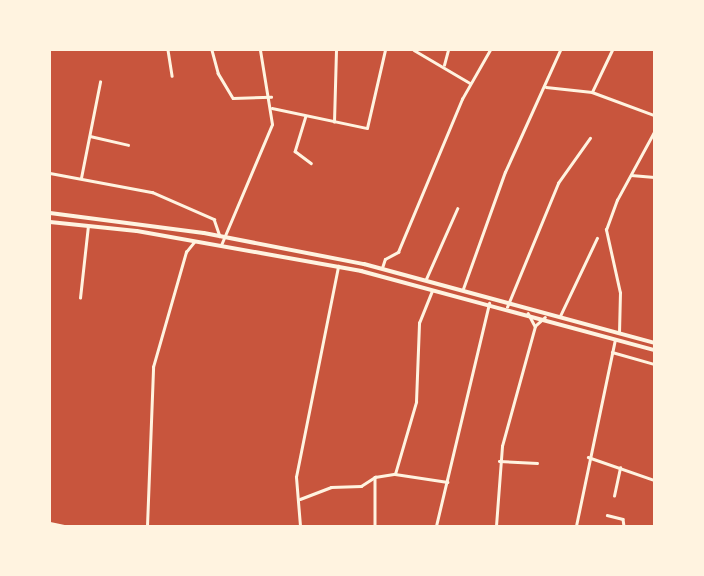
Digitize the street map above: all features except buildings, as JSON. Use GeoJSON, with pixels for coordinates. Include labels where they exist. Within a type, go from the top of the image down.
{"type":"FeatureCollection","features":[{"type":"Feature","properties":{"kind":"highway"},"geometry":{"type":"LineString","coordinates":[[50,213],[222,237],[364,264],[509,301],[654,343]]}},
{"type":"Feature","properties":{"kind":"highway"},"geometry":{"type":"LineString","coordinates":[[50,222],[222,244],[362,271],[546,317],[615,340],[654,350]]}},
{"type":"Feature","properties":{"kind":"highway"},"geometry":{"type":"LineString","coordinates":[[362,271],[364,264]]}},
{"type":"Feature","properties":{"kind":"street"},"geometry":{"type":"LineString","coordinates":[[168,50],[172,76]]}},
{"type":"Feature","properties":{"kind":"street"},"geometry":{"type":"LineString","coordinates":[[212,50],[218,74],[233,98],[271,97]]}},
{"type":"Feature","properties":{"kind":"street"},"geometry":{"type":"LineString","coordinates":[[222,237],[268,140],[272,108],[260,50]]}},
{"type":"Feature","properties":{"kind":"street"},"geometry":{"type":"LineString","coordinates":[[334,122],[336,50]]}},
{"type":"Feature","properties":{"kind":"street"},"geometry":{"type":"LineString","coordinates":[[272,108],[367,128],[385,50]]}},
{"type":"Feature","properties":{"kind":"street"},"geometry":{"type":"LineString","coordinates":[[414,50],[422,52],[470,83]]}},
{"type":"Feature","properties":{"kind":"street"},"geometry":{"type":"LineString","coordinates":[[444,65],[448,50]]}},
{"type":"Feature","properties":{"kind":"street"},"geometry":{"type":"LineString","coordinates":[[382,268],[385,259],[398,252],[470,83],[490,50]]}},
{"type":"Feature","properties":{"kind":"street"},"geometry":{"type":"LineString","coordinates":[[463,289],[505,172],[546,87],[560,50]]}},
{"type":"Feature","properties":{"kind":"street"},"geometry":{"type":"LineString","coordinates":[[592,92],[612,50]]}},
{"type":"Feature","properties":{"kind":"street"},"geometry":{"type":"LineString","coordinates":[[81,178],[100,82]]}},
{"type":"Feature","properties":{"kind":"street"},"geometry":{"type":"LineString","coordinates":[[546,87],[592,92],[654,115]]}},
{"type":"Feature","properties":{"kind":"street"},"geometry":{"type":"LineString","coordinates":[[306,116],[295,151],[311,163]]}},
{"type":"Feature","properties":{"kind":"street"},"geometry":{"type":"LineString","coordinates":[[619,333],[620,293],[606,230],[631,175],[654,132]]}},
{"type":"Feature","properties":{"kind":"street"},"geometry":{"type":"LineString","coordinates":[[90,136],[128,145]]}},
{"type":"Feature","properties":{"kind":"street"},"geometry":{"type":"LineString","coordinates":[[507,308],[558,183],[590,138]]}},
{"type":"Feature","properties":{"kind":"street"},"geometry":{"type":"LineString","coordinates":[[50,174],[152,192],[214,219],[222,237],[222,244]]}},
{"type":"Feature","properties":{"kind":"street"},"geometry":{"type":"LineString","coordinates":[[631,175],[654,177]]}},
{"type":"Feature","properties":{"kind":"street"},"geometry":{"type":"LineString","coordinates":[[426,279],[457,209]]}},
{"type":"Feature","properties":{"kind":"street"},"geometry":{"type":"LineString","coordinates":[[80,298],[88,226]]}},
{"type":"Feature","properties":{"kind":"street"},"geometry":{"type":"LineString","coordinates":[[560,316],[597,238]]}},
{"type":"Feature","properties":{"kind":"street"},"geometry":{"type":"LineString","coordinates":[[147,526],[153,367],[184,261],[195,240]]}},
{"type":"Feature","properties":{"kind":"street"},"geometry":{"type":"LineString","coordinates":[[300,526],[300,499],[296,477],[338,266]]}},
{"type":"Feature","properties":{"kind":"street"},"geometry":{"type":"LineString","coordinates":[[395,474],[416,402],[418,323],[433,289]]}},
{"type":"Feature","properties":{"kind":"street"},"geometry":{"type":"LineString","coordinates":[[436,526],[489,303]]}},
{"type":"Feature","properties":{"kind":"street"},"geometry":{"type":"LineString","coordinates":[[528,313],[535,326]]}},
{"type":"Feature","properties":{"kind":"street"},"geometry":{"type":"LineString","coordinates":[[496,526],[499,460],[535,326],[546,317]]}},
{"type":"Feature","properties":{"kind":"street"},"geometry":{"type":"LineString","coordinates":[[576,526],[588,457],[615,340]]}},
{"type":"Feature","properties":{"kind":"street"},"geometry":{"type":"LineString","coordinates":[[612,352],[654,364]]}},
{"type":"Feature","properties":{"kind":"street"},"geometry":{"type":"LineString","coordinates":[[588,457],[654,480]]}},
{"type":"Feature","properties":{"kind":"street"},"geometry":{"type":"LineString","coordinates":[[499,460],[537,463]]}},
{"type":"Feature","properties":{"kind":"street"},"geometry":{"type":"LineString","coordinates":[[614,496],[620,468]]}},
{"type":"Feature","properties":{"kind":"street"},"geometry":{"type":"LineString","coordinates":[[300,499],[331,487],[362,486],[375,477],[395,474],[447,482]]}},
{"type":"Feature","properties":{"kind":"street"},"geometry":{"type":"LineString","coordinates":[[375,477],[375,526]]}},
{"type":"Feature","properties":{"kind":"street"},"geometry":{"type":"LineString","coordinates":[[607,515],[624,518],[624,526]]}},
{"type":"Feature","properties":{"kind":"street"},"geometry":{"type":"LineString","coordinates":[[50,523],[64,526]]}}]}
